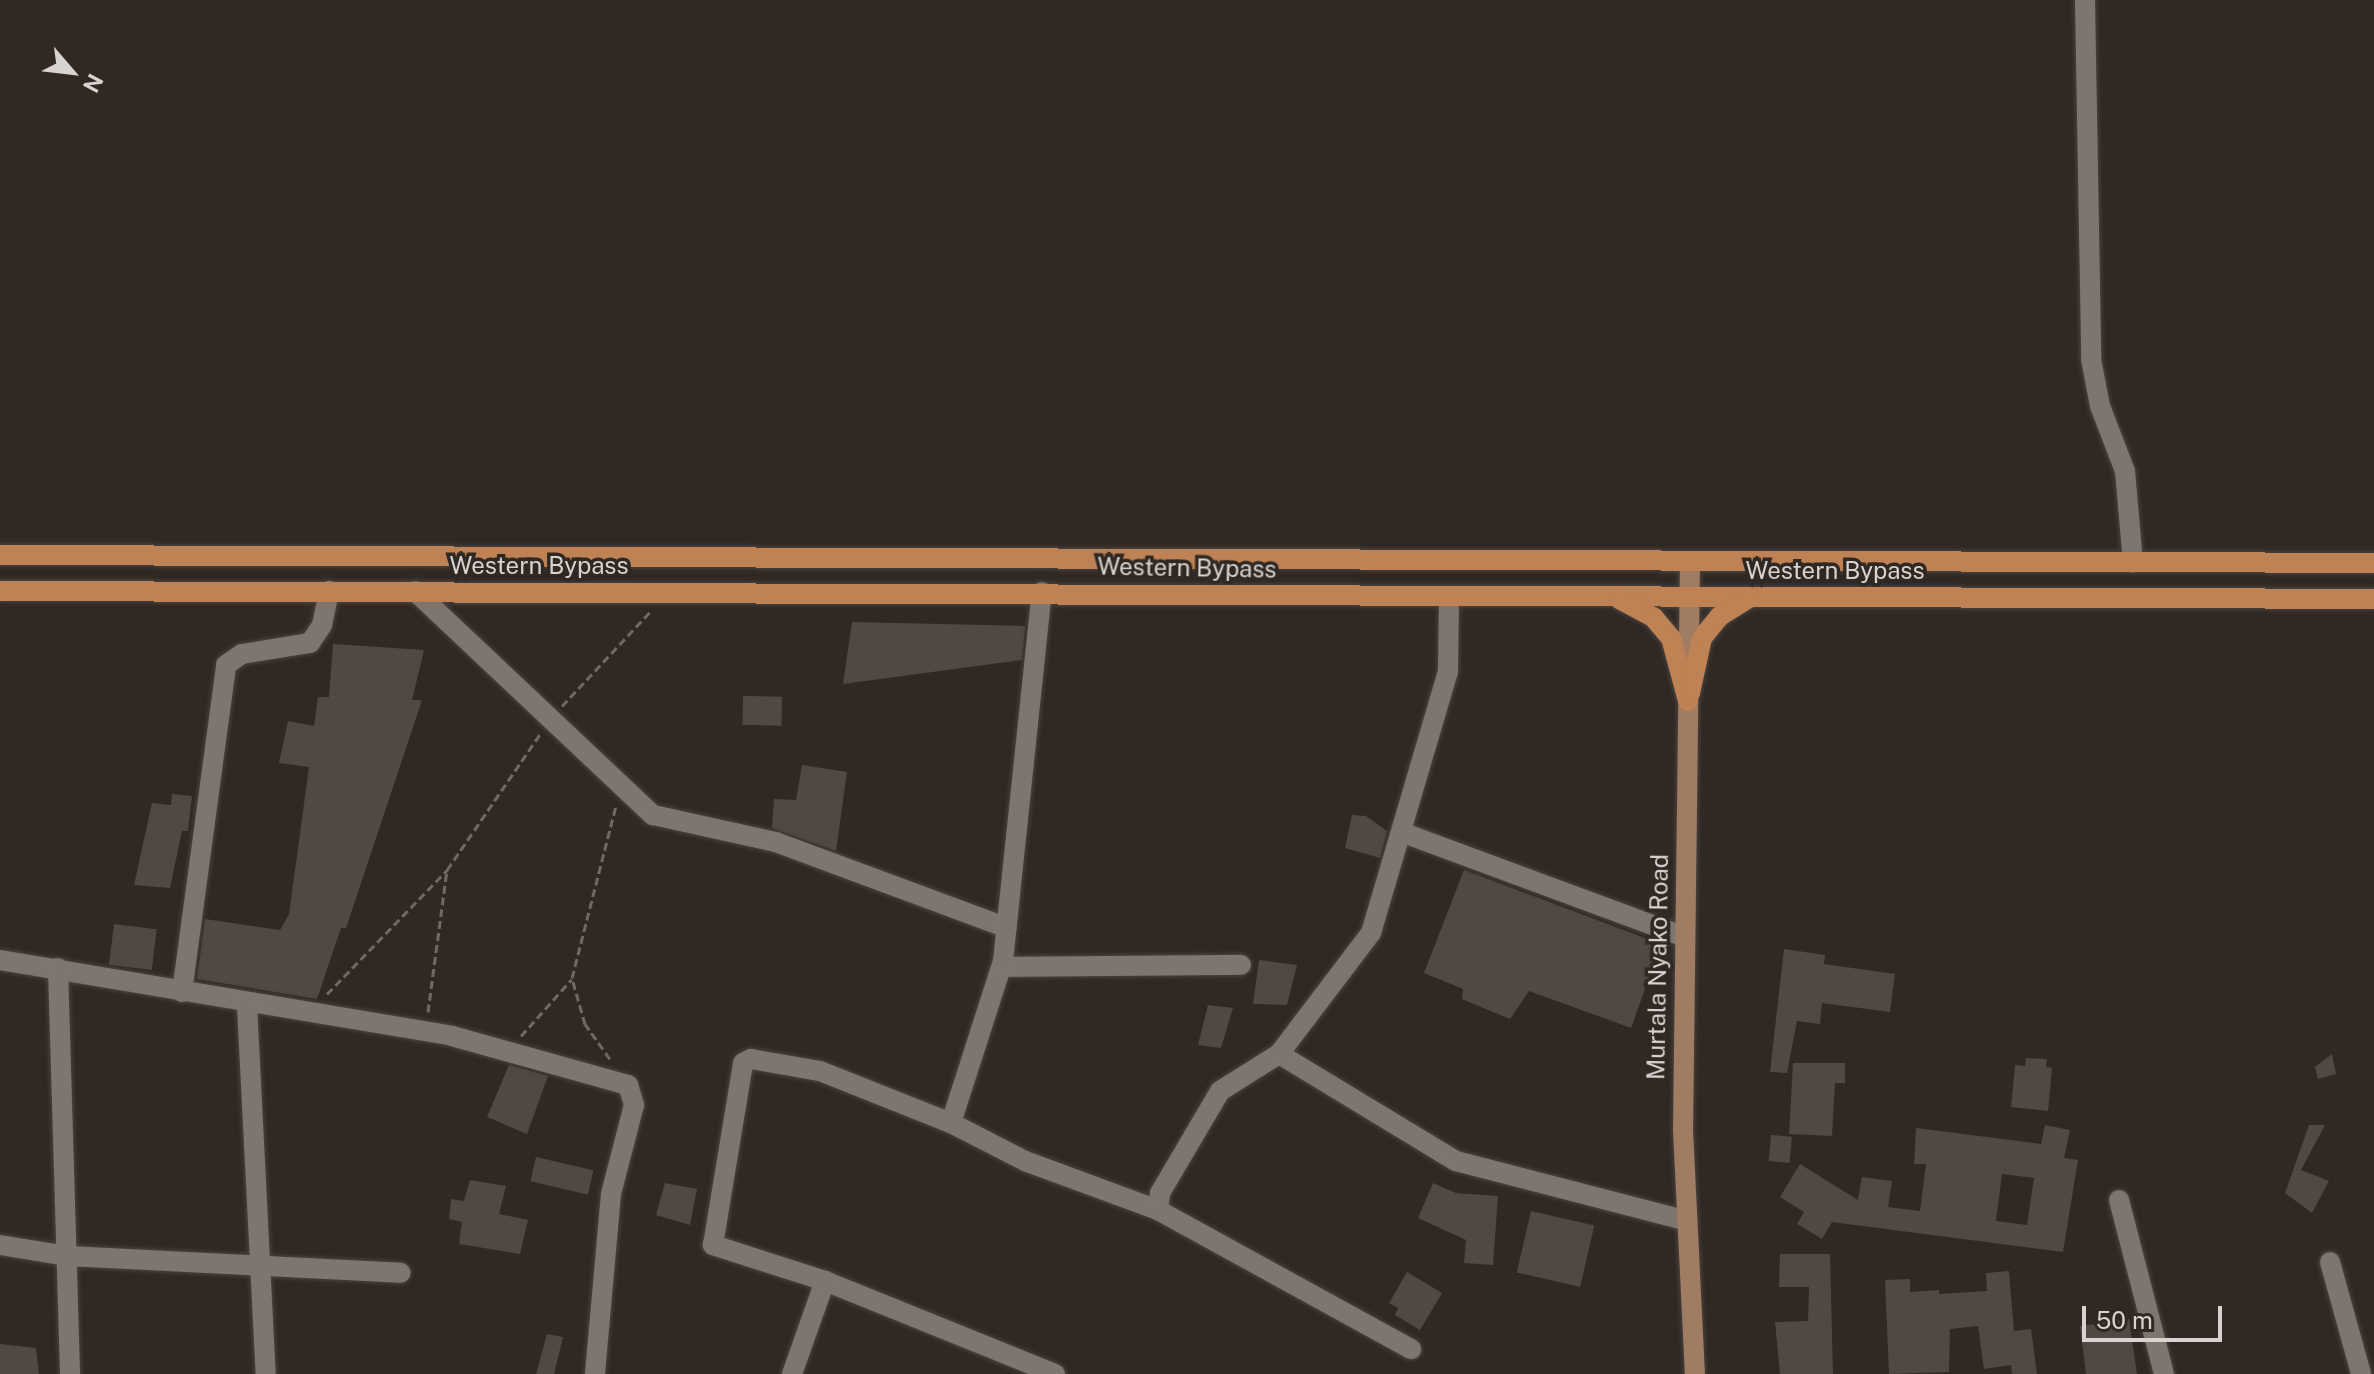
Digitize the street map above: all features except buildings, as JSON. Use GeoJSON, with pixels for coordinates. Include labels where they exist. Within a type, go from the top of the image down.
{"type":"FeatureCollection","features":[{"type":"Feature","properties":{"kind":"main road","name":"Western Bypass"},"geometry":{"type":"LineString","coordinates":[[0,555],[2374,563]]}},
{"type":"Feature","properties":{"kind":"main road","name":"Western Bypass"},"geometry":{"type":"LineString","coordinates":[[0,591],[1042,592],[1449,599],[1691,596],[2374,599]]}},
{"type":"Feature","properties":{"kind":"main road"},"geometry":{"type":"LineString","coordinates":[[1615,597],[1654,618],[1671,638],[1688,701]]}},
{"type":"Feature","properties":{"kind":"main road"},"geometry":{"type":"LineString","coordinates":[[1688,701],[1702,638],[1720,616],[1750,597]]}},
{"type":"Feature","properties":{"kind":"street"},"geometry":{"type":"LineString","coordinates":[[2085,0],[2091,359],[2100,406],[2125,471],[2133,563]]}},
{"type":"Feature","properties":{"kind":"street","name":"Murtala Nyako Road"},"geometry":{"type":"LineString","coordinates":[[1690,561],[1683,936],[1684,1220],[1695,1374]]}},
{"type":"Feature","properties":{"kind":"street"},"geometry":{"type":"LineString","coordinates":[[182,992],[226,665],[242,654],[310,643],[322,625],[329,591]]}},
{"type":"Feature","properties":{"kind":"street"},"geometry":{"type":"LineString","coordinates":[[415,591],[621,787],[663,819],[776,842],[1007,928]]}},
{"type":"Feature","properties":{"kind":"street"},"geometry":{"type":"LineString","coordinates":[[951,1123],[1002,967],[1042,592]]}},
{"type":"Feature","properties":{"kind":"street"},"geometry":{"type":"LineString","coordinates":[[1158,1210],[1160,1193],[1220,1091],[1279,1054],[1367,942],[1404,833],[1448,671],[1449,599]]}},
{"type":"Feature","properties":{"kind":"street"},"geometry":{"type":"LineString","coordinates":[[1404,833],[1546,889],[1683,936]]}},
{"type":"Feature","properties":{"kind":"street"},"geometry":{"type":"LineString","coordinates":[[0,960],[58,968],[247,1005],[425,1032],[508,1051],[628,1085],[634,1105],[611,1194],[595,1374]]}},
{"type":"Feature","properties":{"kind":"street"},"geometry":{"type":"LineString","coordinates":[[1002,967],[1241,965]]}},
{"type":"Feature","properties":{"kind":"street"},"geometry":{"type":"LineString","coordinates":[[58,968],[70,1374]]}},
{"type":"Feature","properties":{"kind":"street"},"geometry":{"type":"LineString","coordinates":[[247,1005],[263,1267],[266,1374]]}},
{"type":"Feature","properties":{"kind":"street"},"geometry":{"type":"LineString","coordinates":[[1279,1054],[1456,1161],[1684,1220]]}},
{"type":"Feature","properties":{"kind":"street"},"geometry":{"type":"LineString","coordinates":[[1055,1374],[825,1281],[713,1245],[743,1063],[751,1059],[820,1071],[951,1123],[1025,1161],[1158,1210],[1411,1349]]}},
{"type":"Feature","properties":{"kind":"street"},"geometry":{"type":"LineString","coordinates":[[2119,1200],[2164,1374]]}},
{"type":"Feature","properties":{"kind":"street"},"geometry":{"type":"LineString","coordinates":[[0,1245],[68,1256],[401,1273]]}},
{"type":"Feature","properties":{"kind":"street"},"geometry":{"type":"LineString","coordinates":[[2330,1262],[2361,1374]]}},
{"type":"Feature","properties":{"kind":"street"},"geometry":{"type":"LineString","coordinates":[[792,1374],[825,1281]]}},
{"type":"Feature","properties":{"kind":"path"},"geometry":{"type":"LineString","coordinates":[[308,1014],[447,870],[550,719],[668,592]]}},
{"type":"Feature","properties":{"kind":"path"},"geometry":{"type":"LineString","coordinates":[[508,1051],[572,978],[621,787]]}},
{"type":"Feature","properties":{"kind":"path"},"geometry":{"type":"LineString","coordinates":[[425,1032],[447,870]]}},
{"type":"Feature","properties":{"kind":"path"},"geometry":{"type":"LineString","coordinates":[[572,978],[585,1024],[628,1085]]}}]}
